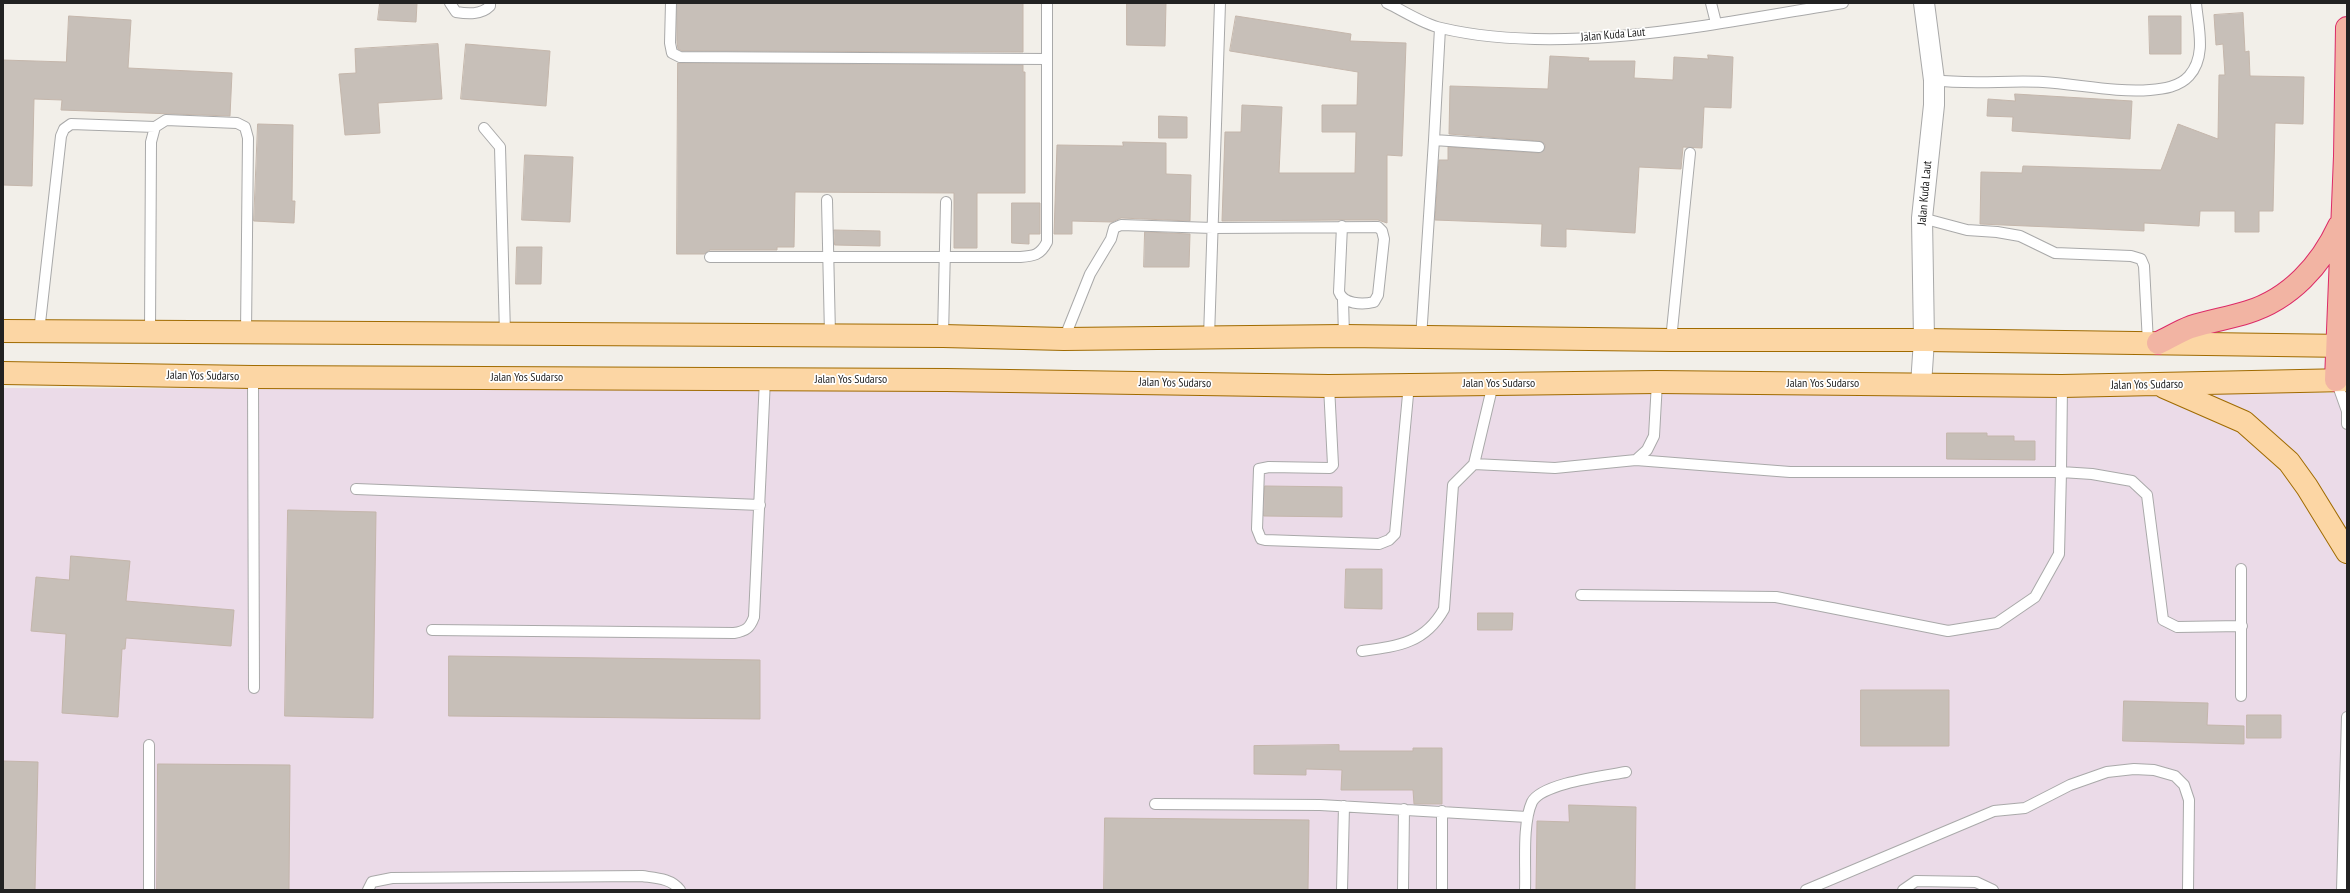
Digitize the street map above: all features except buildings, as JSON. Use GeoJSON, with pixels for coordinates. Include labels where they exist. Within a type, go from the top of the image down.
{"type":"FeatureCollection","features":[{"type":"Feature","properties":{"kind":"highway"},"geometry":{"type":"LineString","coordinates":[[2341,380],[2342,219],[2347,28]]}},
{"type":"Feature","properties":{"kind":"highway"},"geometry":{"type":"LineString","coordinates":[[2153,343],[2190,327],[2249,312],[2266,305],[2292,289],[2322,258],[2342,219]]}},
{"type":"Feature","properties":{"kind":"main road"},"geometry":{"type":"LineString","coordinates":[[3,331],[830,335],[1064,339],[1344,336],[1421,338],[1924,340],[2342,345]]}},
{"type":"Feature","properties":{"kind":"main road","name":"Jalan Yos Sudarso"},"geometry":{"type":"LineString","coordinates":[[3,373],[253,377],[765,379],[1330,386],[1657,382],[2062,386],[2341,380]]}},
{"type":"Feature","properties":{"kind":"main road"},"geometry":{"type":"LineString","coordinates":[[2159,385],[2244,422],[2288,462],[2307,487],[2347,552]]}},
{"type":"Feature","properties":{"kind":"street","name":"Jalan Kuda Laut"},"geometry":{"type":"LineString","coordinates":[[1922,385],[1924,340],[1922,218],[1934,106],[1934,80],[1924,3]]}},
{"type":"Feature","properties":{"kind":"lane"},"geometry":{"type":"LineString","coordinates":[[450,3],[456,12],[467,14],[485,11],[490,6],[490,3]]}},
{"type":"Feature","properties":{"kind":"lane"},"geometry":{"type":"LineString","coordinates":[[671,3],[670,42],[672,53],[680,57],[1047,59]]}},
{"type":"Feature","properties":{"kind":"lane"},"geometry":{"type":"LineString","coordinates":[[710,257],[1035,256],[1042,251],[1047,242],[1047,3]]}},
{"type":"Feature","properties":{"kind":"lane"},"geometry":{"type":"LineString","coordinates":[[1209,337],[1220,3]]}},
{"type":"Feature","properties":{"kind":"lane","name":"Jalan Kuda Laut"},"geometry":{"type":"LineString","coordinates":[[1387,3],[1440,28],[1496,38],[1577,38],[1654,32],[1843,3]]}},
{"type":"Feature","properties":{"kind":"lane"},"geometry":{"type":"LineString","coordinates":[[1711,3],[1716,23]]}},
{"type":"Feature","properties":{"kind":"lane"},"geometry":{"type":"LineString","coordinates":[[1934,80],[1957,83],[2008,80],[2148,90],[2171,88],[2189,76],[2198,61],[2201,39],[2196,3]]}},
{"type":"Feature","properties":{"kind":"lane"},"geometry":{"type":"LineString","coordinates":[[1421,338],[1440,28]]}},
{"type":"Feature","properties":{"kind":"lane"},"geometry":{"type":"LineString","coordinates":[[39,332],[61,136],[64,129],[71,124],[155,127],[166,120],[237,123],[245,127],[248,138],[246,333]]}},
{"type":"Feature","properties":{"kind":"lane"},"geometry":{"type":"LineString","coordinates":[[150,332],[151,142],[155,127]]}},
{"type":"Feature","properties":{"kind":"lane"},"geometry":{"type":"LineString","coordinates":[[484,128],[500,147],[505,334]]}},
{"type":"Feature","properties":{"kind":"lane"},"geometry":{"type":"LineString","coordinates":[[1434,140],[1539,147]]}},
{"type":"Feature","properties":{"kind":"lane"},"geometry":{"type":"LineString","coordinates":[[1671,340],[1690,153]]}},
{"type":"Feature","properties":{"kind":"lane"},"geometry":{"type":"LineString","coordinates":[[827,200],[830,335]]}},
{"type":"Feature","properties":{"kind":"lane"},"geometry":{"type":"LineString","coordinates":[[943,336],[946,202]]}},
{"type":"Feature","properties":{"kind":"lane"},"geometry":{"type":"LineString","coordinates":[[1922,218],[1967,230],[2020,236],[2055,253],[2131,256],[2141,259],[2144,266],[2153,343]]}},
{"type":"Feature","properties":{"kind":"lane"},"geometry":{"type":"LineString","coordinates":[[1064,339],[1090,274],[1111,240],[1114,228],[1121,225],[1213,228],[1342,226],[1378,227],[1382,231],[1384,239],[1376,300],[1371,302],[1343,300]]}},
{"type":"Feature","properties":{"kind":"lane"},"geometry":{"type":"LineString","coordinates":[[1342,226],[1339,292],[1343,300],[1344,336]]}},
{"type":"Feature","properties":{"kind":"lane"},"geometry":{"type":"LineString","coordinates":[[253,377],[254,688]]}},
{"type":"Feature","properties":{"kind":"lane"},"geometry":{"type":"LineString","coordinates":[[432,630],[743,632],[751,627],[754,617],[765,379]]}},
{"type":"Feature","properties":{"kind":"lane"},"geometry":{"type":"LineString","coordinates":[[2341,380],[2347,411],[2347,424]]}},
{"type":"Feature","properties":{"kind":"lane"},"geometry":{"type":"LineString","coordinates":[[1636,460],[1648,450],[1654,436],[1657,382]]}},
{"type":"Feature","properties":{"kind":"lane"},"geometry":{"type":"LineString","coordinates":[[1330,386],[1333,465],[1330,468],[1270,467],[1259,469],[1257,529],[1261,539],[1379,544],[1395,534],[1409,384]]}},
{"type":"Feature","properties":{"kind":"lane"},"geometry":{"type":"LineString","coordinates":[[1362,651],[1393,647],[1416,639],[1435,624],[1444,609],[1453,486],[1474,464],[1493,384]]}},
{"type":"Feature","properties":{"kind":"lane"},"geometry":{"type":"LineString","coordinates":[[1581,595],[1776,597],[1948,632],[1997,623],[2035,597],[2059,554],[2062,472],[2062,386]]}},
{"type":"Feature","properties":{"kind":"lane"},"geometry":{"type":"LineString","coordinates":[[1474,464],[1555,468],[1636,460],[1790,472],[2062,472],[2092,474],[2132,481],[2147,495],[2163,620],[2177,627],[2242,626]]}},
{"type":"Feature","properties":{"kind":"lane"},"geometry":{"type":"LineString","coordinates":[[356,489],[760,505]]}},
{"type":"Feature","properties":{"kind":"lane"},"geometry":{"type":"LineString","coordinates":[[2241,569],[2241,696]]}},
{"type":"Feature","properties":{"kind":"lane"},"geometry":{"type":"LineString","coordinates":[[2342,890],[2347,798],[2347,717]]}},
{"type":"Feature","properties":{"kind":"lane"},"geometry":{"type":"LineString","coordinates":[[149,890],[150,746]]}},
{"type":"Feature","properties":{"kind":"lane"},"geometry":{"type":"LineString","coordinates":[[1806,890],[1994,811],[2025,808],[2070,785],[2107,772],[2134,769],[2154,770],[2175,776],[2184,786],[2189,800],[2188,890]]}},
{"type":"Feature","properties":{"kind":"lane"},"geometry":{"type":"LineString","coordinates":[[1525,890],[1527,817],[1533,801],[1547,789],[1626,772]]}},
{"type":"Feature","properties":{"kind":"lane"},"geometry":{"type":"LineString","coordinates":[[1155,804],[1344,806],[1527,817]]}},
{"type":"Feature","properties":{"kind":"lane"},"geometry":{"type":"LineString","coordinates":[[1342,890],[1344,806]]}},
{"type":"Feature","properties":{"kind":"lane"},"geometry":{"type":"LineString","coordinates":[[1403,890],[1404,809]]}},
{"type":"Feature","properties":{"kind":"lane"},"geometry":{"type":"LineString","coordinates":[[1442,811],[1442,890]]}},
{"type":"Feature","properties":{"kind":"lane"},"geometry":{"type":"LineString","coordinates":[[368,890],[372,882],[392,878],[626,876],[665,880],[680,890]]}},
{"type":"Feature","properties":{"kind":"lane"},"geometry":{"type":"LineString","coordinates":[[1903,890],[1916,881],[1976,882],[1993,890]]}},
{"type":"Feature","properties":{"kind":"shaded area"},"geometry":{"type":"Polygon","coordinates":[[[3,388],[2347,393],[2347,890],[3,890],[3,388]]]}}]}
